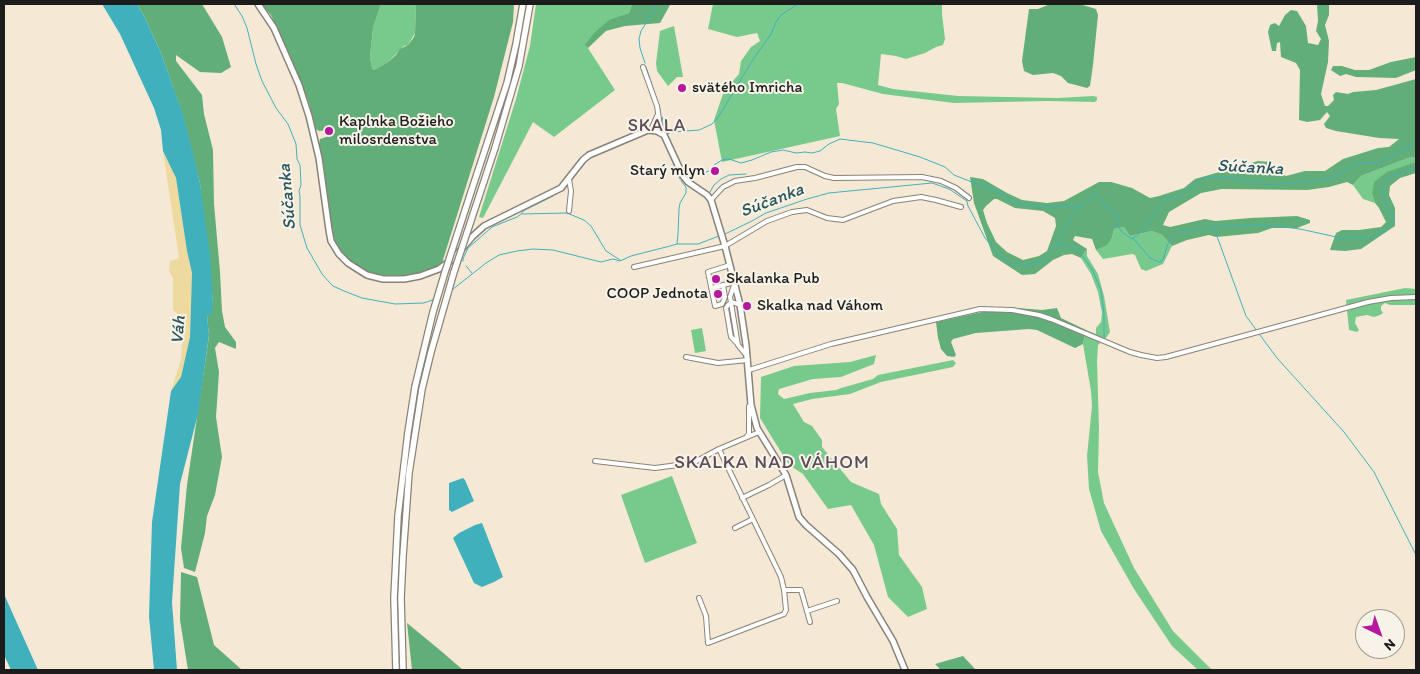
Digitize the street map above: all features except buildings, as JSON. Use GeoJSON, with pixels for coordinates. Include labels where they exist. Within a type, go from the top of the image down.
{"type":"FeatureCollection","features":[{"type":"Feature","properties":{"kind":"highway"},"geometry":{"type":"LineString","coordinates":[[396,670],[394,598],[398,516],[402,473],[415,387],[436,304],[502,100],[516,44],[522,4]]}},
{"type":"Feature","properties":{"kind":"highway"},"geometry":{"type":"LineString","coordinates":[[403,670],[401,598],[405,515],[409,473],[422,389],[442,312],[495,148],[519,66],[530,4]]}},
{"type":"Feature","properties":{"kind":"main road"},"geometry":{"type":"LineString","coordinates":[[258,4],[274,28],[299,85],[309,116],[319,158],[331,242],[343,259],[359,272],[371,276],[390,279],[420,276],[433,272],[450,261],[472,236],[484,226],[552,194],[562,187],[589,155],[643,132],[651,130],[661,133],[666,139],[681,174],[711,200],[740,305],[748,358],[751,406],[759,432],[786,475],[799,517],[839,554],[853,570],[866,597],[890,636],[905,670]]}},
{"type":"Feature","properties":{"kind":"street"},"geometry":{"type":"LineString","coordinates":[[643,67],[658,114],[661,133]]}},
{"type":"Feature","properties":{"kind":"street"},"geometry":{"type":"LineString","coordinates":[[651,130],[658,114]]}},
{"type":"Feature","properties":{"kind":"street"},"geometry":{"type":"LineString","coordinates":[[711,200],[723,187],[735,181],[797,167],[834,178],[922,177],[941,181],[956,188],[969,198]]}},
{"type":"Feature","properties":{"kind":"street"},"geometry":{"type":"LineString","coordinates":[[569,179],[571,191],[569,211]]}},
{"type":"Feature","properties":{"kind":"street"},"geometry":{"type":"LineString","coordinates":[[634,267],[725,246],[767,221],[792,212],[807,210],[826,218],[842,220],[893,201],[921,197],[961,207]]}},
{"type":"Feature","properties":{"kind":"street"},"geometry":{"type":"LineString","coordinates":[[723,285],[725,297],[722,304],[715,306],[708,272],[730,266]]}},
{"type":"Feature","properties":{"kind":"street"},"geometry":{"type":"LineString","coordinates":[[686,357],[718,363],[748,358],[732,337],[726,308],[730,302],[735,283],[712,288]]}},
{"type":"Feature","properties":{"kind":"street"},"geometry":{"type":"LineString","coordinates":[[748,370],[831,344],[980,309],[1012,310],[1039,315],[1130,352],[1157,358],[1368,302],[1391,298],[1416,297]]}},
{"type":"Feature","properties":{"kind":"street"},"geometry":{"type":"LineString","coordinates":[[730,302],[736,302],[740,305]]}},
{"type":"Feature","properties":{"kind":"street"},"geometry":{"type":"LineString","coordinates":[[745,438],[749,434],[749,406],[751,406]]}},
{"type":"Feature","properties":{"kind":"street"},"geometry":{"type":"LineString","coordinates":[[595,460],[655,468],[693,463],[719,449],[759,432]]}},
{"type":"Feature","properties":{"kind":"street"},"geometry":{"type":"LineString","coordinates":[[699,598],[706,616],[708,644],[784,614],[786,610],[781,577],[719,449]]}},
{"type":"Feature","properties":{"kind":"street"},"geometry":{"type":"LineString","coordinates":[[742,498],[786,475]]}},
{"type":"Feature","properties":{"kind":"street"},"geometry":{"type":"LineString","coordinates":[[735,528],[753,519]]}},
{"type":"Feature","properties":{"kind":"street"},"geometry":{"type":"LineString","coordinates":[[784,590],[802,590],[810,622]]}},
{"type":"Feature","properties":{"kind":"street"},"geometry":{"type":"LineString","coordinates":[[807,611],[837,602]]}},
{"type":"Feature","properties":{"kind":"green space"},"geometry":{"type":"Polygon","coordinates":[[[137,4],[202,4],[222,37],[231,67],[221,73],[200,72],[176,55],[176,61],[202,95],[204,114],[213,150],[214,204],[222,311],[225,327],[236,342],[236,349],[219,342],[215,348],[219,372],[216,417],[222,457],[215,495],[207,516],[205,533],[195,572],[184,568],[181,548],[187,485],[209,336],[207,316],[213,303],[211,283],[200,183],[183,115],[161,53],[137,4]]]}},
{"type":"Feature","properties":{"kind":"green space"},"geometry":{"type":"Polygon","coordinates":[[[261,4],[381,4],[373,28],[370,57],[374,70],[388,62],[400,49],[408,45],[414,37],[416,4],[514,4],[513,22],[494,97],[442,263],[437,268],[414,275],[392,277],[375,275],[364,272],[354,266],[336,244],[332,230],[319,144],[320,139],[329,136],[328,130],[319,131],[316,129],[308,100],[291,59],[271,15],[261,4]]]}},
{"type":"Feature","properties":{"kind":"green space"},"geometry":{"type":"Polygon","coordinates":[[[381,4],[416,4],[415,33],[408,45],[404,46],[388,62],[374,70],[370,57],[373,28],[381,4]]]}},
{"type":"Feature","properties":{"kind":"green space"},"geometry":{"type":"Polygon","coordinates":[[[536,4],[632,4],[629,13],[621,16],[586,45],[615,90],[554,137],[533,122],[483,218],[479,217],[516,99],[530,46],[536,4]]]}},
{"type":"Feature","properties":{"kind":"green space"},"geometry":{"type":"Polygon","coordinates":[[[632,4],[670,5],[660,23],[625,26],[606,31],[588,48],[585,45],[594,33],[609,20],[629,13],[632,4]]]}},
{"type":"Feature","properties":{"kind":"green space"},"geometry":{"type":"Polygon","coordinates":[[[713,4],[942,4],[945,39],[943,45],[906,59],[881,54],[878,85],[893,89],[958,96],[1058,98],[1093,96],[1097,97],[1097,100],[1095,102],[954,103],[883,94],[837,83],[839,104],[836,109],[840,136],[722,162],[714,120],[724,91],[739,74],[741,61],[751,47],[760,41],[757,33],[737,37],[708,29],[713,4]]]}},
{"type":"Feature","properties":{"kind":"green space"},"geometry":{"type":"Polygon","coordinates":[[[1050,4],[1079,4],[1096,9],[1098,15],[1093,65],[1090,86],[1087,88],[1068,83],[1061,76],[1053,73],[1033,75],[1024,71],[1022,61],[1029,9],[1038,9],[1050,4]]]}},
{"type":"Feature","properties":{"kind":"green space"},"geometry":{"type":"Polygon","coordinates":[[[1317,4],[1329,4],[1329,15],[1325,25],[1329,41],[1328,62],[1321,94],[1325,106],[1328,106],[1334,100],[1333,95],[1336,92],[1348,94],[1376,90],[1416,79],[1416,158],[1411,157],[1361,176],[1353,185],[1347,182],[1307,190],[1222,189],[1201,193],[1169,212],[1163,225],[1170,227],[1205,219],[1215,221],[1297,216],[1310,220],[1310,223],[1297,228],[1272,228],[1258,233],[1216,237],[1209,235],[1172,246],[1162,235],[1152,231],[1130,236],[1124,227],[1114,229],[1112,238],[1107,245],[1096,250],[1092,239],[1075,236],[1073,240],[1087,249],[1081,258],[1072,254],[1064,255],[1053,260],[1035,274],[1022,275],[993,256],[974,203],[970,177],[983,179],[1022,200],[1047,203],[1064,201],[1099,182],[1111,182],[1132,188],[1150,198],[1184,188],[1195,179],[1258,161],[1270,162],[1279,173],[1286,176],[1305,171],[1325,171],[1343,159],[1378,148],[1389,147],[1399,139],[1379,138],[1326,128],[1324,124],[1330,116],[1327,112],[1320,120],[1307,122],[1299,120],[1300,70],[1296,63],[1281,57],[1280,42],[1277,43],[1276,51],[1272,51],[1268,32],[1270,25],[1275,23],[1279,26],[1285,15],[1291,10],[1297,11],[1306,26],[1308,43],[1318,45],[1321,39],[1316,31],[1318,21],[1317,4]],[[994,199],[983,210],[996,242],[1007,252],[1023,260],[1039,256],[1047,251],[1056,226],[1055,218],[1043,211],[1015,208],[994,199]]]}},
{"type":"Feature","properties":{"kind":"green space"},"geometry":{"type":"Polygon","coordinates":[[[674,26],[683,77],[677,77],[668,86],[657,71],[656,63],[660,31],[674,26]]]}},
{"type":"Feature","properties":{"kind":"green space"},"geometry":{"type":"Polygon","coordinates":[[[1416,57],[1416,70],[1396,78],[1356,77],[1346,74],[1340,76],[1331,70],[1333,66],[1342,66],[1355,70],[1369,70],[1391,62],[1416,57]]]}},
{"type":"Feature","properties":{"kind":"green space"},"geometry":{"type":"Polygon","coordinates":[[[1411,157],[1416,158],[1416,162],[1372,194],[1375,203],[1363,199],[1353,185],[1361,176],[1411,157]]]}},
{"type":"Feature","properties":{"kind":"green space"},"geometry":{"type":"Polygon","coordinates":[[[1416,162],[1416,173],[1400,178],[1390,186],[1389,195],[1395,208],[1395,226],[1361,249],[1330,250],[1336,233],[1342,230],[1381,227],[1386,222],[1372,194],[1374,182],[1387,172],[1416,162]]]}},
{"type":"Feature","properties":{"kind":"green space"},"geometry":{"type":"Polygon","coordinates":[[[1124,227],[1130,236],[1152,231],[1162,235],[1172,246],[1163,264],[1146,271],[1141,269],[1135,255],[1132,254],[1103,259],[1096,250],[1107,244],[1112,238],[1114,229],[1124,227]]]}},
{"type":"Feature","properties":{"kind":"green space"},"geometry":{"type":"Polygon","coordinates":[[[1087,249],[1087,256],[1098,274],[1110,332],[1098,345],[1097,361],[1098,472],[1104,503],[1134,568],[1173,631],[1212,670],[1198,670],[1172,646],[1134,589],[1101,531],[1089,489],[1087,456],[1092,406],[1083,344],[1086,330],[1096,334],[1096,328],[1101,322],[1102,313],[1098,292],[1091,274],[1081,258],[1087,249]]]}},
{"type":"Feature","properties":{"kind":"green space"},"geometry":{"type":"Polygon","coordinates":[[[1405,288],[1416,289],[1416,305],[1390,305],[1385,303],[1381,306],[1383,313],[1374,317],[1367,315],[1356,317],[1355,323],[1359,330],[1357,332],[1349,330],[1346,300],[1405,288]]]}},
{"type":"Feature","properties":{"kind":"green space"},"geometry":{"type":"Polygon","coordinates":[[[1005,307],[1042,310],[1057,308],[1061,318],[1086,330],[1083,344],[1075,348],[1037,330],[1029,329],[976,333],[953,339],[951,342],[956,355],[954,357],[947,356],[941,349],[936,322],[1005,307]]]}},
{"type":"Feature","properties":{"kind":"green space"},"geometry":{"type":"Polygon","coordinates":[[[702,328],[706,351],[695,353],[691,330],[702,328]]]}},
{"type":"Feature","properties":{"kind":"green space"},"geometry":{"type":"Polygon","coordinates":[[[876,355],[874,364],[841,377],[813,379],[779,389],[778,394],[784,399],[836,390],[873,379],[878,375],[953,360],[956,363],[953,367],[881,382],[850,394],[812,399],[793,404],[804,422],[812,426],[822,440],[822,447],[851,482],[879,494],[881,504],[897,529],[899,555],[922,587],[927,609],[908,617],[888,597],[874,545],[851,505],[828,509],[803,474],[789,465],[760,418],[761,377],[794,366],[850,362],[876,355]]]}},
{"type":"Feature","properties":{"kind":"green space"},"geometry":{"type":"Polygon","coordinates":[[[672,476],[697,543],[645,563],[621,495],[672,476]]]}},
{"type":"Feature","properties":{"kind":"green space"},"geometry":{"type":"Polygon","coordinates":[[[181,572],[197,577],[214,645],[242,670],[188,670],[180,620],[181,572]]]}},
{"type":"Feature","properties":{"kind":"green space"},"geometry":{"type":"Polygon","coordinates":[[[407,623],[441,651],[463,670],[412,670],[407,623]]]}},
{"type":"Feature","properties":{"kind":"green space"},"geometry":{"type":"Polygon","coordinates":[[[963,656],[976,670],[941,670],[935,664],[963,656]]]}},
{"type":"Feature","properties":{"kind":"sand"},"geometry":{"type":"Polygon","coordinates":[[[163,151],[176,178],[192,273],[190,337],[181,377],[171,391],[181,359],[184,319],[173,310],[173,279],[169,271],[170,261],[179,258],[163,151]]]}},
{"type":"Feature","properties":{"kind":"water"},"geometry":{"type":"Polygon","coordinates":[[[102,4],[137,4],[161,53],[183,114],[195,161],[210,254],[213,303],[211,316],[207,316],[209,335],[198,414],[180,484],[172,602],[177,670],[154,670],[149,616],[152,522],[171,391],[181,377],[190,337],[192,273],[176,178],[163,151],[161,130],[154,108],[120,34],[102,4]]]}},
{"type":"Feature","properties":{"kind":"water"},"geometry":{"type":"Polygon","coordinates":[[[463,478],[474,501],[452,512],[449,510],[449,483],[463,478]]]}},
{"type":"Feature","properties":{"kind":"water"},"geometry":{"type":"Polygon","coordinates":[[[482,523],[503,577],[482,587],[474,583],[453,538],[459,533],[482,523]]]}},
{"type":"Feature","properties":{"kind":"water"},"geometry":{"type":"Polygon","coordinates":[[[4,594],[38,670],[11,670],[4,655],[4,594]]]}},
{"type":"Feature","properties":{"kind":"waterway","name":"Súčanka"},"geometry":{"type":"LineString","coordinates":[[234,4],[247,28],[262,81],[276,108],[288,124],[296,144],[301,185],[299,191],[300,225],[307,248],[322,274],[333,286],[362,298],[395,304],[424,303],[435,299]]}},
{"type":"Feature","properties":{"kind":"waterway"},"geometry":{"type":"LineString","coordinates":[[645,63],[639,39],[641,31],[655,9],[655,4]]}},
{"type":"Feature","properties":{"kind":"waterway"},"geometry":{"type":"LineString","coordinates":[[667,134],[699,130],[712,124],[771,34],[781,15],[798,4]]}},
{"type":"Feature","properties":{"kind":"waterway"},"geometry":{"type":"LineString","coordinates":[[646,67],[660,109]]}},
{"type":"Feature","properties":{"kind":"waterway"},"geometry":{"type":"LineString","coordinates":[[662,117],[665,131]]}},
{"type":"Feature","properties":{"kind":"waterway"},"geometry":{"type":"LineString","coordinates":[[663,139],[680,179]]}},
{"type":"Feature","properties":{"kind":"waterway"},"geometry":{"type":"LineString","coordinates":[[687,175],[693,173],[701,174],[709,171],[722,160],[729,159],[741,163],[771,152],[783,150],[796,153],[812,153],[820,151],[840,139],[873,143],[920,157],[945,167],[954,175],[1000,193],[1011,201],[1023,205],[1055,208],[1080,204]]}},
{"type":"Feature","properties":{"kind":"waterway","name":"Súčanka"},"geometry":{"type":"LineString","coordinates":[[723,235],[766,213],[829,193],[932,183],[949,189],[967,201],[985,238],[998,254],[1015,266],[1031,264],[1044,260],[1055,246],[1075,211],[1097,194],[1106,207],[1114,211],[1118,218],[1116,224],[1123,233],[1132,239],[1140,233],[1166,199],[1178,197],[1206,177],[1225,177],[1270,185],[1328,179],[1357,164],[1379,163],[1416,142]]}},
{"type":"Feature","properties":{"kind":"waterway"},"geometry":{"type":"LineString","coordinates":[[1133,238],[1150,258],[1159,262],[1163,260],[1172,237],[1182,231],[1226,226],[1269,225],[1300,229],[1341,238],[1371,237],[1385,231],[1392,222],[1393,217],[1382,193],[1383,183],[1394,175],[1416,168]]}},
{"type":"Feature","properties":{"kind":"waterway"},"geometry":{"type":"LineString","coordinates":[[710,192],[721,179],[729,175],[746,174]]}},
{"type":"Feature","properties":{"kind":"waterway"},"geometry":{"type":"LineString","coordinates":[[677,244],[680,203],[686,193],[686,187],[681,181],[682,179]]}},
{"type":"Feature","properties":{"kind":"waterway"},"geometry":{"type":"LineString","coordinates":[[522,213],[553,196]]}},
{"type":"Feature","properties":{"kind":"waterway"},"geometry":{"type":"LineString","coordinates":[[567,212],[568,198]]}},
{"type":"Feature","properties":{"kind":"waterway"},"geometry":{"type":"LineString","coordinates":[[463,261],[468,248],[492,227],[521,214],[567,213],[584,220],[591,226],[606,251],[620,260]]}},
{"type":"Feature","properties":{"kind":"waterway"},"geometry":{"type":"LineString","coordinates":[[1214,228],[1246,316],[1277,358],[1344,432],[1374,472],[1416,555]]}},
{"type":"Feature","properties":{"kind":"waterway","name":"Súčanka"},"geometry":{"type":"LineString","coordinates":[[452,290],[499,255],[517,251],[533,249],[553,250],[601,262],[613,259],[620,261],[631,256],[677,244],[698,244],[719,236]]}},
{"type":"Feature","properties":{"kind":"waterway"},"geometry":{"type":"LineString","coordinates":[[1056,244],[1072,247],[1079,251],[1092,269],[1101,290],[1104,337]]}},
{"type":"Feature","properties":{"kind":"waterway"},"geometry":{"type":"LineString","coordinates":[[466,266],[472,273]]}},
{"type":"Feature","properties":{"kind":"place","name":"svätého Imricha"},"geometry":{"type":"Point","coordinates":[682,88]}},
{"type":"Feature","properties":{"kind":"place","name":"Kaplnka Božieho milosrdenstva"},"geometry":{"type":"Point","coordinates":[329,131]}},
{"type":"Feature","properties":{"kind":"place","name":"Starý mlyn"},"geometry":{"type":"Point","coordinates":[715,171]}},
{"type":"Feature","properties":{"kind":"place","name":"Skalanka Pub"},"geometry":{"type":"Point","coordinates":[716,279]}},
{"type":"Feature","properties":{"kind":"place","name":"COOP Jednota"},"geometry":{"type":"Point","coordinates":[718,294]}},
{"type":"Feature","properties":{"kind":"place","name":"Skalka nad Váhom"},"geometry":{"type":"Point","coordinates":[747,306]}},
{"type":"Feature","properties":{"kind":"district","name":"SKALA"},"geometry":{"type":"Point","coordinates":[657,126]}},
{"type":"Feature","properties":{"kind":"district","name":"SKALKA NAD VÁHOM"},"geometry":{"type":"Point","coordinates":[772,463]}},
{"type":"Feature","properties":{"kind":"water label","name":"Váh"},"geometry":{"type":"Point","coordinates":[179,330]}}]}
